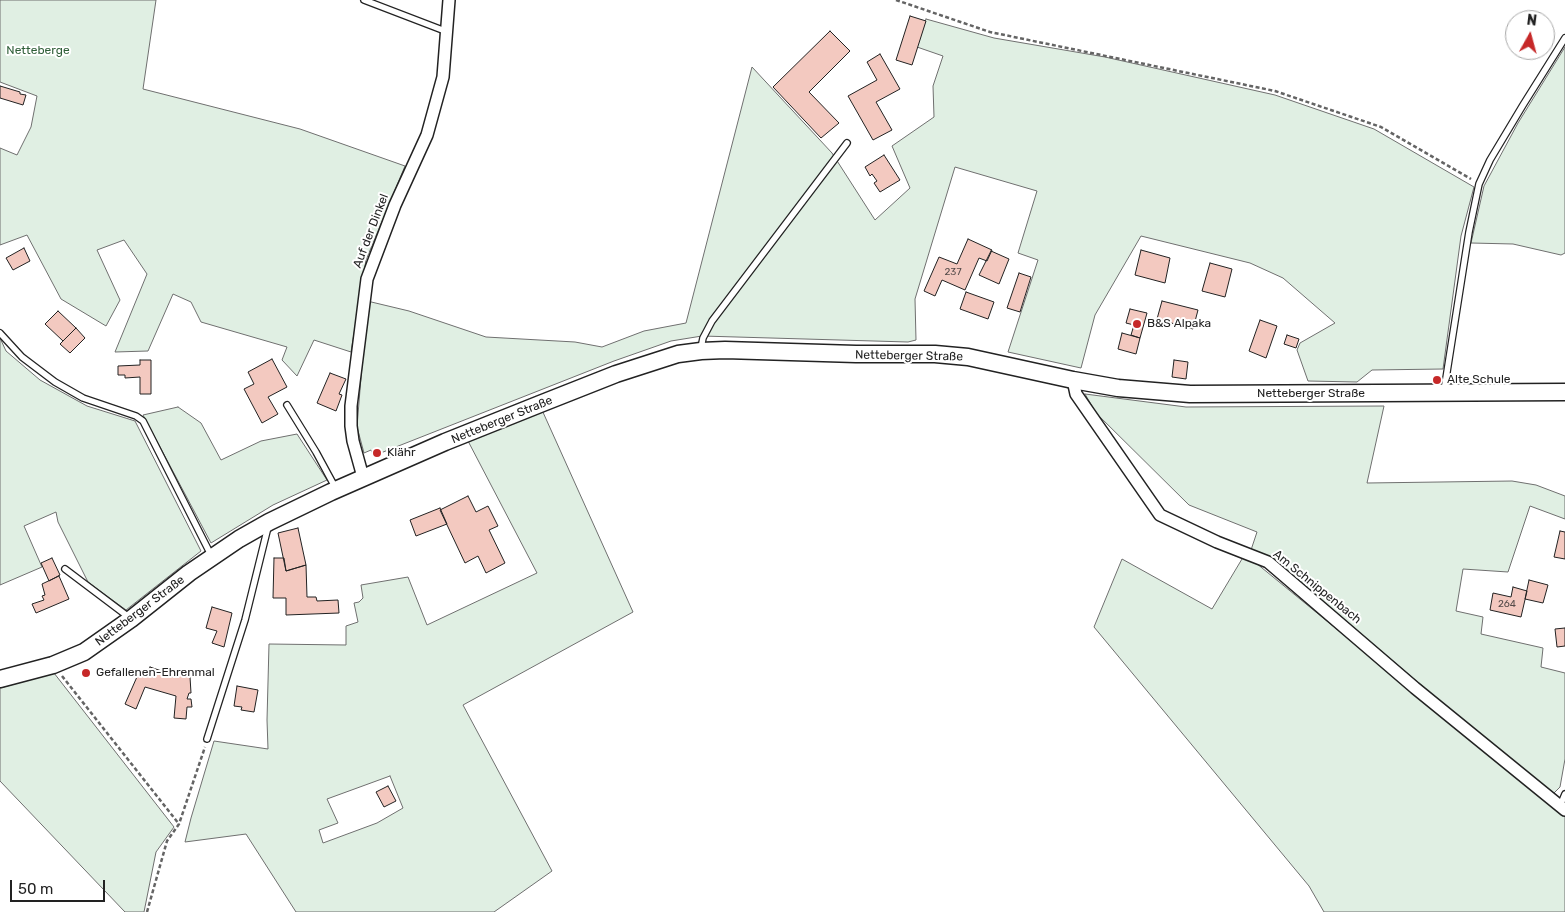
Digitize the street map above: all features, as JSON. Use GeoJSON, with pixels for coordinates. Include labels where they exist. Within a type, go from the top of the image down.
{"type":"FeatureCollection","features":[{"type":"Feature","properties":{"kind":"street","name":"Auf der Dinkel"},"geometry":{"type":"LineString","coordinates":[[363,477],[350,426],[354,368],[367,279],[395,205],[427,135],[443,77],[448,0]]}},
{"type":"Feature","properties":{"kind":"street","name":"Netteberger Straße"},"geometry":{"type":"LineString","coordinates":[[0,678],[53,665],[84,652],[131,619],[212,557],[270,522],[336,489],[616,374],[678,354],[725,350],[856,354],[935,354],[968,357],[1073,380],[1141,390],[1190,394],[1565,392]]}},
{"type":"Feature","properties":{"kind":"street","name":"Am Schnippenbach"},"geometry":{"type":"LineString","coordinates":[[1073,380],[1076,394],[1160,515],[1217,542],[1268,562],[1415,688],[1562,808]]}},
{"type":"Feature","properties":{"kind":"lane"},"geometry":{"type":"LineString","coordinates":[[364,0],[445,31]]}},
{"type":"Feature","properties":{"kind":"lane"},"geometry":{"type":"LineString","coordinates":[[1444,393],[1469,232],[1479,184],[1490,160],[1565,38]]}},
{"type":"Feature","properties":{"kind":"lane"},"geometry":{"type":"LineString","coordinates":[[700,351],[703,338],[712,321],[847,143]]}},
{"type":"Feature","properties":{"kind":"lane"},"geometry":{"type":"LineString","coordinates":[[0,333],[22,357],[55,382],[83,398],[136,416],[143,421],[212,557]]}},
{"type":"Feature","properties":{"kind":"lane"},"geometry":{"type":"LineString","coordinates":[[287,405],[336,489]]}},
{"type":"Feature","properties":{"kind":"lane"},"geometry":{"type":"LineString","coordinates":[[207,739],[245,620],[270,522]]}},
{"type":"Feature","properties":{"kind":"lane"},"geometry":{"type":"LineString","coordinates":[[65,569],[131,619]]}},
{"type":"Feature","properties":{"kind":"lane"},"geometry":{"type":"LineString","coordinates":[[1562,808],[1565,794]]}},
{"type":"Feature","properties":{"kind":"path"},"geometry":{"type":"LineString","coordinates":[[896,0],[990,32],[1275,92],[1381,127],[1479,184]]}},
{"type":"Feature","properties":{"kind":"path"},"geometry":{"type":"LineString","coordinates":[[53,665],[179,824]]}},
{"type":"Feature","properties":{"kind":"path"},"geometry":{"type":"LineString","coordinates":[[147,912],[166,841],[179,824],[207,739]]}},
{"type":"Feature","properties":{"kind":"green space","name":"Netteberge"},"geometry":{"type":"Polygon","coordinates":[[[0,0],[156,0],[143,89],[300,129],[405,166],[366,260],[351,352],[314,340],[297,376],[282,360],[287,347],[201,322],[191,302],[173,294],[148,351],[115,352],[147,274],[124,240],[97,250],[120,300],[106,326],[61,299],[27,235],[0,245],[0,148],[17,155],[31,127],[37,96],[0,82],[0,0]]]}},
{"type":"Feature","properties":{"kind":"green space"},"geometry":{"type":"Polygon","coordinates":[[[926,19],[994,38],[1105,57],[1275,95],[1374,129],[1474,187],[1461,236],[1443,369],[1372,370],[1357,382],[1308,381],[1297,350],[1300,343],[1335,323],[1283,278],[1250,263],[1141,236],[1095,315],[1081,368],[1008,352],[1038,260],[1018,253],[1037,191],[955,167],[915,299],[916,340],[908,342],[702,336],[671,341],[614,361],[373,456],[371,450],[364,453],[357,427],[362,365],[363,300],[409,311],[486,337],[575,342],[602,347],[644,331],[686,323],[752,67],[832,153],[875,220],[910,188],[892,146],[934,117],[933,86],[943,56],[917,47],[926,19]]]}},
{"type":"Feature","properties":{"kind":"green space"},"geometry":{"type":"Polygon","coordinates":[[[1565,47],[1565,253],[1561,255],[1513,244],[1471,243],[1484,186],[1518,123],[1565,47]]]}},
{"type":"Feature","properties":{"kind":"green space"},"geometry":{"type":"Polygon","coordinates":[[[0,338],[6,351],[40,380],[87,406],[135,421],[201,551],[126,610],[88,582],[58,522],[56,512],[24,526],[42,567],[0,585],[0,338]]]}},
{"type":"Feature","properties":{"kind":"green space"},"geometry":{"type":"Polygon","coordinates":[[[1085,394],[1186,407],[1384,406],[1367,483],[1512,481],[1536,485],[1565,496],[1565,519],[1530,506],[1508,572],[1463,569],[1456,611],[1483,617],[1481,634],[1543,648],[1541,667],[1565,673],[1565,759],[1560,787],[1553,794],[1522,771],[1278,563],[1251,550],[1257,532],[1189,505],[1096,413],[1085,394]]]}},
{"type":"Feature","properties":{"kind":"green space"},"geometry":{"type":"Polygon","coordinates":[[[178,407],[201,423],[221,460],[261,441],[297,434],[327,480],[273,505],[211,543],[143,415],[178,407]]]}},
{"type":"Feature","properties":{"kind":"green space"},"geometry":{"type":"Polygon","coordinates":[[[542,410],[633,612],[463,705],[552,871],[494,912],[296,912],[246,834],[185,842],[214,741],[268,749],[269,644],[346,645],[346,626],[358,622],[354,603],[359,602],[363,598],[361,585],[408,577],[427,625],[537,573],[468,441],[542,410]],[[390,776],[327,799],[338,823],[319,830],[323,843],[377,823],[403,808],[390,776]]]}},
{"type":"Feature","properties":{"kind":"green space"},"geometry":{"type":"Polygon","coordinates":[[[1245,554],[1565,816],[1565,912],[1324,912],[1309,886],[1094,627],[1122,559],[1212,609],[1245,554]]]}},
{"type":"Feature","properties":{"kind":"green space"},"geometry":{"type":"Polygon","coordinates":[[[54,673],[174,827],[156,852],[144,912],[125,912],[0,781],[0,688],[54,673]]]}},
{"type":"Feature","properties":{"kind":"building"},"geometry":{"type":"Polygon","coordinates":[[[910,16],[926,21],[912,65],[896,60],[910,16]]]}},
{"type":"Feature","properties":{"kind":"building"},"geometry":{"type":"Polygon","coordinates":[[[830,31],[850,51],[809,92],[839,123],[821,138],[773,87],[830,31]]]}},
{"type":"Feature","properties":{"kind":"building"},"geometry":{"type":"Polygon","coordinates":[[[880,54],[900,89],[876,102],[892,130],[873,140],[848,96],[877,80],[867,62],[880,54]]]}},
{"type":"Feature","properties":{"kind":"building"},"geometry":{"type":"Polygon","coordinates":[[[0,86],[26,95],[23,105],[0,98],[0,86]]]}},
{"type":"Feature","properties":{"kind":"building"},"geometry":{"type":"Polygon","coordinates":[[[884,155],[900,180],[880,192],[874,183],[877,181],[872,174],[870,176],[865,167],[884,155]]]}},
{"type":"Feature","properties":{"kind":"building"},"geometry":{"type":"Polygon","coordinates":[[[968,239],[992,250],[987,261],[979,258],[965,290],[942,280],[935,296],[924,291],[939,257],[957,264],[968,239]]]}},
{"type":"Feature","properties":{"kind":"building"},"geometry":{"type":"Polygon","coordinates":[[[24,248],[30,261],[13,270],[6,258],[24,248]]]}},
{"type":"Feature","properties":{"kind":"building"},"geometry":{"type":"Polygon","coordinates":[[[1141,250],[1170,258],[1165,283],[1135,275],[1141,250]]]}},
{"type":"Feature","properties":{"kind":"building"},"geometry":{"type":"Polygon","coordinates":[[[991,251],[1009,259],[999,284],[979,275],[991,251]]]}},
{"type":"Feature","properties":{"kind":"building"},"geometry":{"type":"Polygon","coordinates":[[[1210,263],[1232,269],[1225,297],[1202,291],[1210,263]]]}},
{"type":"Feature","properties":{"kind":"building"},"geometry":{"type":"Polygon","coordinates":[[[1019,273],[1031,277],[1020,312],[1007,308],[1019,273]]]}},
{"type":"Feature","properties":{"kind":"building"},"geometry":{"type":"Polygon","coordinates":[[[966,292],[994,302],[988,319],[960,309],[966,292]]]}},
{"type":"Feature","properties":{"kind":"building"},"geometry":{"type":"Polygon","coordinates":[[[1162,301],[1198,310],[1193,329],[1157,319],[1162,301]]]}},
{"type":"Feature","properties":{"kind":"building","name":"B&S Alpaka"},"geometry":{"type":"Polygon","coordinates":[[[1130,309],[1147,313],[1140,338],[1131,335],[1134,325],[1126,323],[1130,309]]]}},
{"type":"Feature","properties":{"kind":"building"},"geometry":{"type":"Polygon","coordinates":[[[58,311],[76,328],[63,341],[45,324],[58,311]]]}},
{"type":"Feature","properties":{"kind":"building"},"geometry":{"type":"Polygon","coordinates":[[[1260,320],[1277,326],[1266,358],[1249,351],[1260,320]]]}},
{"type":"Feature","properties":{"kind":"building"},"geometry":{"type":"Polygon","coordinates":[[[76,328],[85,338],[70,353],[60,344],[76,328]]]}},
{"type":"Feature","properties":{"kind":"building"},"geometry":{"type":"Polygon","coordinates":[[[1122,333],[1140,338],[1136,354],[1118,349],[1122,333]]]}},
{"type":"Feature","properties":{"kind":"building"},"geometry":{"type":"Polygon","coordinates":[[[1287,335],[1299,339],[1296,348],[1284,344],[1287,335]]]}},
{"type":"Feature","properties":{"kind":"building"},"geometry":{"type":"Polygon","coordinates":[[[272,359],[287,387],[268,397],[278,414],[262,423],[244,389],[254,384],[248,372],[272,359]]]}},
{"type":"Feature","properties":{"kind":"building"},"geometry":{"type":"Polygon","coordinates":[[[140,360],[151,360],[151,394],[140,394],[140,377],[125,378],[125,375],[118,375],[118,366],[140,365],[140,360]]]}},
{"type":"Feature","properties":{"kind":"building"},"geometry":{"type":"Polygon","coordinates":[[[1174,360],[1188,362],[1186,379],[1172,377],[1174,360]]]}},
{"type":"Feature","properties":{"kind":"building"},"geometry":{"type":"Polygon","coordinates":[[[330,373],[346,379],[339,394],[342,395],[336,411],[317,403],[330,373]]]}},
{"type":"Feature","properties":{"kind":"building"},"geometry":{"type":"Polygon","coordinates":[[[468,496],[476,512],[488,506],[498,526],[489,530],[505,563],[486,573],[478,556],[465,563],[440,510],[468,496]]]}},
{"type":"Feature","properties":{"kind":"building"},"geometry":{"type":"Polygon","coordinates":[[[440,508],[447,524],[416,536],[410,520],[440,508]]]}},
{"type":"Feature","properties":{"kind":"building"},"geometry":{"type":"Polygon","coordinates":[[[298,528],[306,565],[286,571],[278,533],[298,528]]]}},
{"type":"Feature","properties":{"kind":"building"},"geometry":{"type":"Polygon","coordinates":[[[1560,531],[1565,532],[1565,559],[1554,557],[1560,531]]]}},
{"type":"Feature","properties":{"kind":"building"},"geometry":{"type":"Polygon","coordinates":[[[52,558],[60,575],[49,581],[41,563],[52,558]]]}},
{"type":"Feature","properties":{"kind":"building"},"geometry":{"type":"Polygon","coordinates":[[[274,558],[284,558],[286,571],[306,565],[307,597],[316,597],[317,601],[338,600],[339,613],[286,615],[286,598],[273,598],[274,558]]]}},
{"type":"Feature","properties":{"kind":"building"},"geometry":{"type":"Polygon","coordinates":[[[59,576],[69,599],[36,613],[32,604],[44,600],[42,596],[45,595],[42,584],[59,576]]]}},
{"type":"Feature","properties":{"kind":"building"},"geometry":{"type":"Polygon","coordinates":[[[1529,580],[1548,585],[1543,603],[1525,599],[1529,580]]]}},
{"type":"Feature","properties":{"kind":"building"},"geometry":{"type":"Polygon","coordinates":[[[1513,587],[1527,591],[1521,617],[1490,610],[1493,593],[1511,597],[1513,587]]]}},
{"type":"Feature","properties":{"kind":"building"},"geometry":{"type":"Polygon","coordinates":[[[212,607],[232,613],[224,647],[212,643],[217,631],[206,628],[212,607]]]}},
{"type":"Feature","properties":{"kind":"building"},"geometry":{"type":"Polygon","coordinates":[[[1565,628],[1565,646],[1557,647],[1555,629],[1565,628]]]}},
{"type":"Feature","properties":{"kind":"building"},"geometry":{"type":"Polygon","coordinates":[[[150,667],[176,676],[190,677],[191,693],[189,693],[187,699],[191,699],[192,707],[187,707],[186,719],[174,718],[176,696],[145,687],[136,709],[125,704],[140,670],[148,672],[150,667]]]}},
{"type":"Feature","properties":{"kind":"building"},"geometry":{"type":"Polygon","coordinates":[[[237,686],[258,690],[254,712],[241,710],[242,707],[234,706],[237,686]]]}},
{"type":"Feature","properties":{"kind":"building"},"geometry":{"type":"Polygon","coordinates":[[[388,786],[396,801],[384,807],[376,792],[388,786]]]}},
{"type":"Feature","properties":{"kind":"place","name":"B&S Alpaka"},"geometry":{"type":"Point","coordinates":[1137,324]}},
{"type":"Feature","properties":{"kind":"place","name":"Alte Schule"},"geometry":{"type":"Point","coordinates":[1437,380]}},
{"type":"Feature","properties":{"kind":"place","name":"Klähr"},"geometry":{"type":"Point","coordinates":[377,453]}},
{"type":"Feature","properties":{"kind":"place","name":"Gefallenen-Ehrenmal"},"geometry":{"type":"Point","coordinates":[86,673]}}]}
